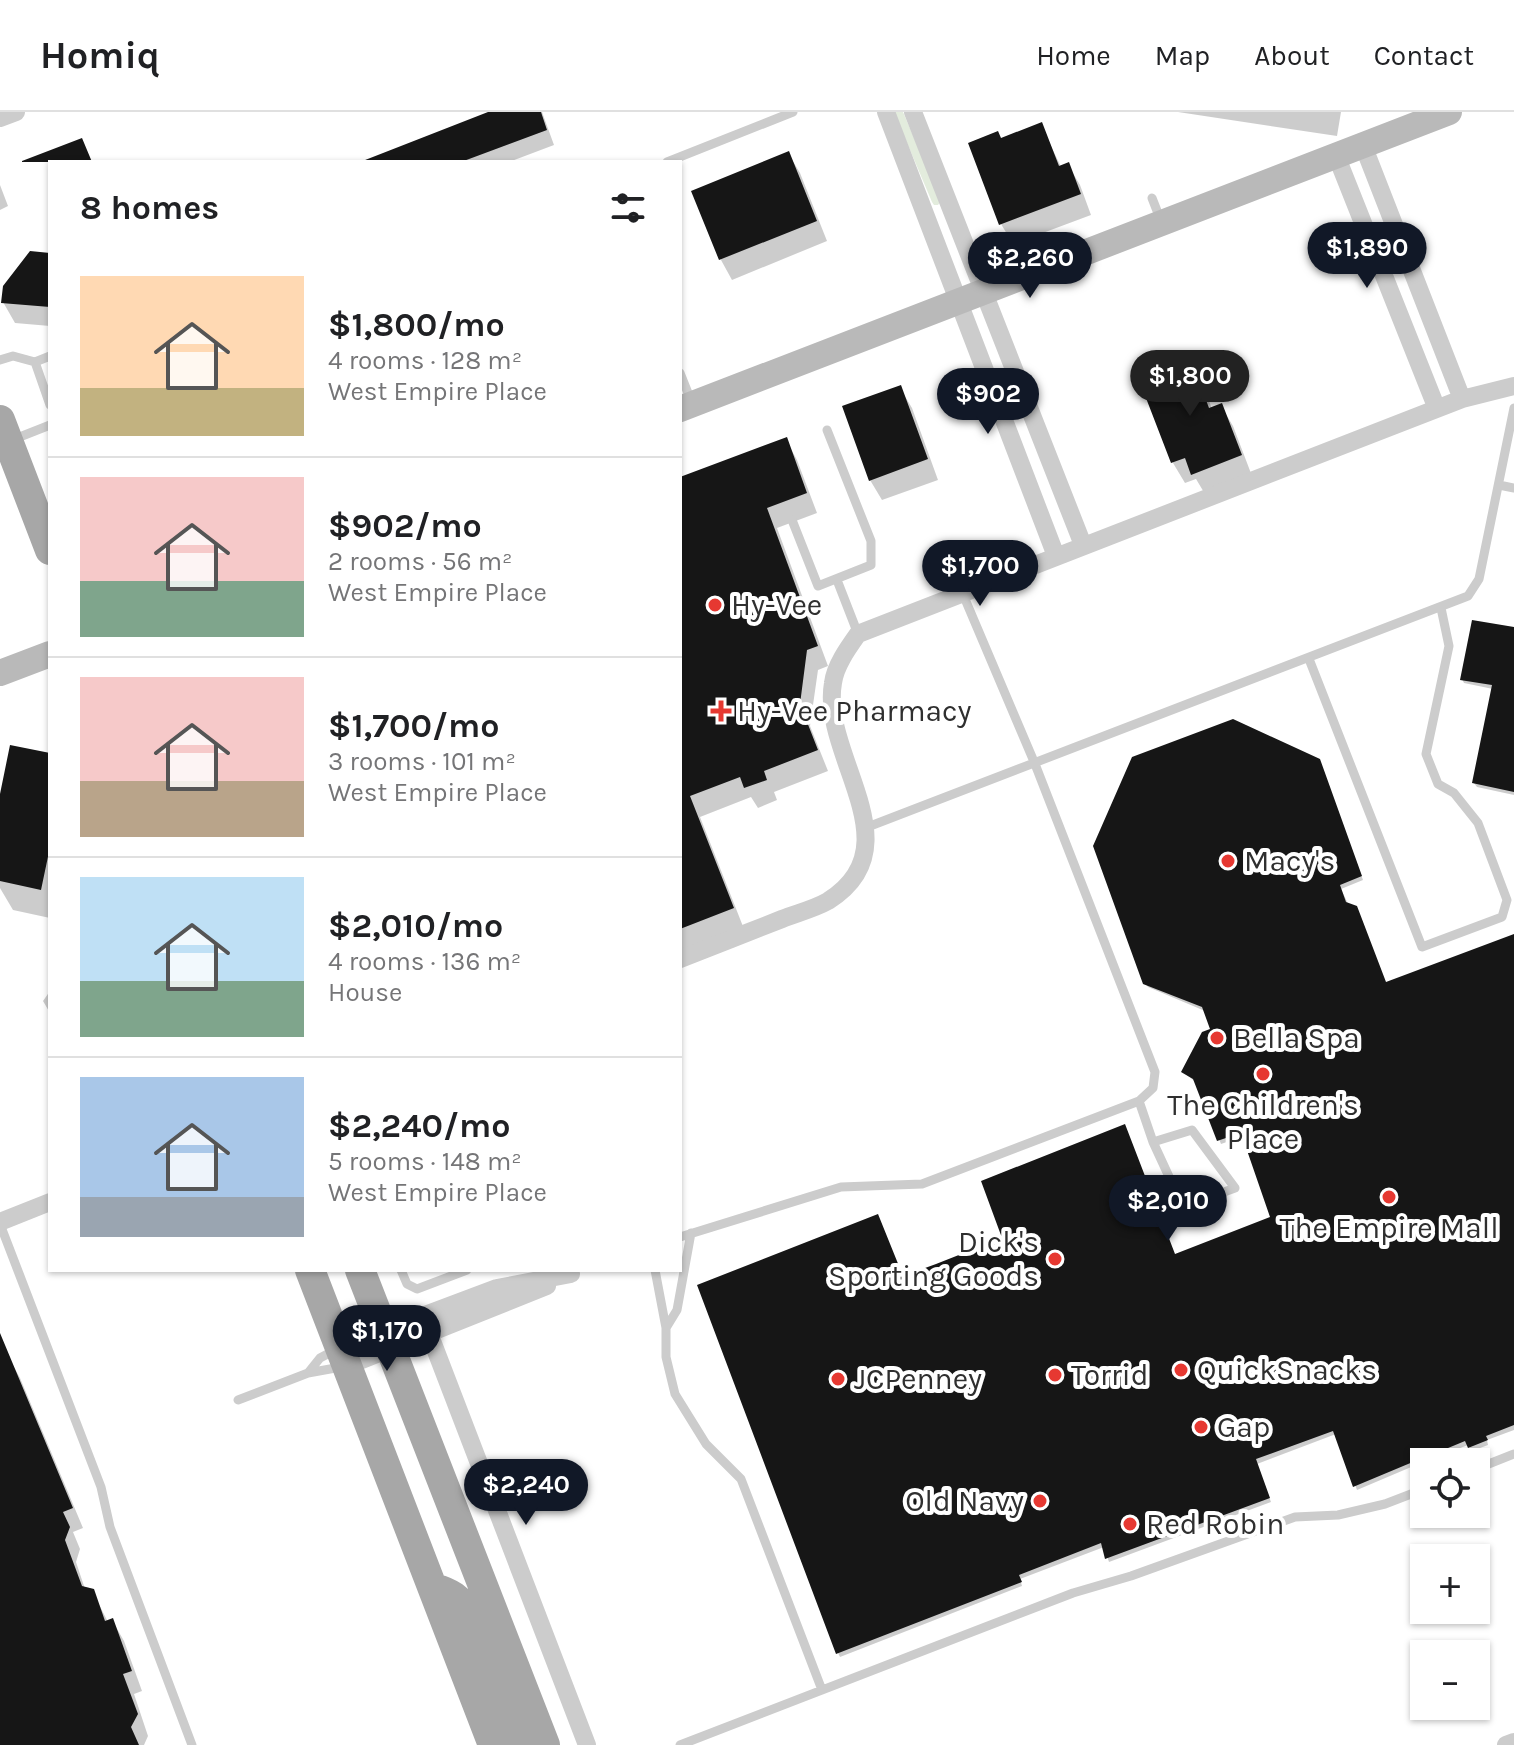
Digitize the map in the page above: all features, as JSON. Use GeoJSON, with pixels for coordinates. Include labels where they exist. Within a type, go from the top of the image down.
{"type":"FeatureCollection","features":[{"type":"Feature","properties":{"kind":"main road"},"geometry":{"type":"LineString","coordinates":[[686,407],[1449,112]]}},
{"type":"Feature","properties":{"kind":"main road"},"geometry":{"type":"LineString","coordinates":[[3,435],[48,545]]}},
{"type":"Feature","properties":{"kind":"main road"},"geometry":{"type":"LineString","coordinates":[[0,673],[48,655]]}},
{"type":"Feature","properties":{"kind":"main road"},"geometry":{"type":"LineString","coordinates":[[311,1272],[493,1745]]}},
{"type":"Feature","properties":{"kind":"main road"},"geometry":{"type":"LineString","coordinates":[[361,1272],[545,1745]]}},
{"type":"Feature","properties":{"kind":"main road"},"geometry":{"type":"LineString","coordinates":[[433,1588],[448,1591],[468,1614],[517,1745]]}},
{"type":"Feature","properties":{"kind":"street"},"geometry":{"type":"LineString","coordinates":[[0,118],[16,112]]}},
{"type":"Feature","properties":{"kind":"street"},"geometry":{"type":"LineString","coordinates":[[886,112],[1056,556]]}},
{"type":"Feature","properties":{"kind":"street"},"geometry":{"type":"LineString","coordinates":[[913,112],[1083,545]]}},
{"type":"Feature","properties":{"kind":"street"},"geometry":{"type":"LineString","coordinates":[[1363,145],[1462,399]]}},
{"type":"Feature","properties":{"kind":"street"},"geometry":{"type":"LineString","coordinates":[[1336,155],[1437,409]]}},
{"type":"Feature","properties":{"kind":"street"},"geometry":{"type":"LineString","coordinates":[[682,958],[830,899],[849,884],[858,871],[865,857],[865,828],[832,715],[833,681],[858,634],[1462,399],[1514,386]]}},
{"type":"Feature","properties":{"kind":"street"},"geometry":{"type":"LineString","coordinates":[[0,1223],[48,1203]]}},
{"type":"Feature","properties":{"kind":"street"},"geometry":{"type":"LineString","coordinates":[[344,1356],[497,1288],[570,1272]]}},
{"type":"Feature","properties":{"kind":"street"},"geometry":{"type":"LineString","coordinates":[[387,1339],[429,1333],[532,1293],[573,1272]]}},
{"type":"Feature","properties":{"kind":"street"},"geometry":{"type":"LineString","coordinates":[[429,1333],[587,1745]]}},
{"type":"Feature","properties":{"kind":"street"},"geometry":{"type":"LineString","coordinates":[[1506,1745],[1514,1742]]}},
{"type":"Feature","properties":{"kind":"lane"},"geometry":{"type":"LineString","coordinates":[[672,160],[793,112]]}},
{"type":"Feature","properties":{"kind":"lane"},"geometry":{"type":"LineString","coordinates":[[1152,198],[1162,223]]}},
{"type":"Feature","properties":{"kind":"lane"},"geometry":{"type":"LineString","coordinates":[[0,360],[13,356],[35,362],[48,357]]}},
{"type":"Feature","properties":{"kind":"lane"},"geometry":{"type":"LineString","coordinates":[[35,362],[48,399]]}},
{"type":"Feature","properties":{"kind":"lane"},"geometry":{"type":"LineString","coordinates":[[682,384],[686,407]]}},
{"type":"Feature","properties":{"kind":"lane"},"geometry":{"type":"LineString","coordinates":[[865,828],[1468,596],[1479,579],[1514,408]]}},
{"type":"Feature","properties":{"kind":"lane"},"geometry":{"type":"LineString","coordinates":[[3,435],[48,425]]}},
{"type":"Feature","properties":{"kind":"lane"},"geometry":{"type":"LineString","coordinates":[[792,520],[818,586],[871,565],[871,541],[827,430]]}},
{"type":"Feature","properties":{"kind":"lane"},"geometry":{"type":"LineString","coordinates":[[1499,485],[1514,488]]}},
{"type":"Feature","properties":{"kind":"lane"},"geometry":{"type":"LineString","coordinates":[[837,580],[858,634]]}},
{"type":"Feature","properties":{"kind":"lane"},"geometry":{"type":"LineString","coordinates":[[682,1236],[841,1187],[922,1184],[1139,1101],[1153,1088],[1155,1072],[1035,764],[962,592]]}},
{"type":"Feature","properties":{"kind":"lane"},"geometry":{"type":"LineString","coordinates":[[1309,659],[1422,947],[1502,917],[1507,900],[1478,823],[1454,793],[1438,784],[1426,754],[1449,646],[1441,608]]}},
{"type":"Feature","properties":{"kind":"lane"},"geometry":{"type":"LineString","coordinates":[[1139,1101],[1153,1142],[1183,1207],[1235,1188],[1192,1130],[1153,1142]]}},
{"type":"Feature","properties":{"kind":"lane"},"geometry":{"type":"LineString","coordinates":[[0,1223],[101,1487],[110,1527],[192,1745]]}},
{"type":"Feature","properties":{"kind":"lane"},"geometry":{"type":"LineString","coordinates":[[666,1328],[677,1310],[691,1233]]}},
{"type":"Feature","properties":{"kind":"lane"},"geometry":{"type":"LineString","coordinates":[[402,1272],[407,1284],[417,1289],[462,1272]]}},
{"type":"Feature","properties":{"kind":"lane"},"geometry":{"type":"LineString","coordinates":[[655,1272],[666,1328],[666,1357],[675,1394],[706,1444],[741,1479],[822,1690]]}},
{"type":"Feature","properties":{"kind":"lane"},"geometry":{"type":"LineString","coordinates":[[308,1373],[320,1358],[344,1356]]}},
{"type":"Feature","properties":{"kind":"lane"},"geometry":{"type":"LineString","coordinates":[[238,1400],[344,1356]]}},
{"type":"Feature","properties":{"kind":"lane"},"geometry":{"type":"LineString","coordinates":[[1490,1463],[1514,1454]]}},
{"type":"Feature","properties":{"kind":"lane"},"geometry":{"type":"LineString","coordinates":[[680,1745],[1073,1593],[1131,1576],[1295,1517],[1338,1515],[1410,1494]]}},
{"type":"Feature","properties":{"kind":"green space"},"geometry":{"type":"Polygon","coordinates":[[[894,112],[903,112],[941,201],[938,205],[932,202],[894,112]]]}},
{"type":"Feature","properties":{"kind":"building"},"geometry":{"type":"Polygon","coordinates":[[[488,112],[541,112],[547,130],[466,160],[365,160],[488,112]]]}},
{"type":"Feature","properties":{"kind":"building"},"geometry":{"type":"Polygon","coordinates":[[[1042,122],[1059,166],[1069,162],[1081,194],[999,225],[968,143],[998,131],[1001,138],[1042,122]]]}},
{"type":"Feature","properties":{"kind":"building"},"geometry":{"type":"Polygon","coordinates":[[[82,138],[91,160],[48,162],[22,161],[82,138]]]}},
{"type":"Feature","properties":{"kind":"building"},"geometry":{"type":"Polygon","coordinates":[[[789,151],[817,221],[719,260],[691,191],[789,151]]]}},
{"type":"Feature","properties":{"kind":"building"},"geometry":{"type":"Polygon","coordinates":[[[30,251],[48,253],[48,307],[1,303],[3,286],[30,251]]]}},
{"type":"Feature","properties":{"kind":"building"},"geometry":{"type":"Polygon","coordinates":[[[1188,352],[1209,408],[1222,403],[1242,455],[1191,475],[1185,458],[1171,463],[1146,398],[1163,392],[1152,366],[1188,352]]]}},
{"type":"Feature","properties":{"kind":"building"},"geometry":{"type":"Polygon","coordinates":[[[901,385],[928,459],[869,481],[842,406],[901,385]]]}},
{"type":"Feature","properties":{"kind":"building"},"geometry":{"type":"Polygon","coordinates":[[[787,437],[807,493],[767,508],[818,646],[807,650],[800,704],[818,750],[764,771],[767,780],[744,788],[740,777],[690,796],[734,908],[682,928],[682,476],[787,437]]]}},
{"type":"Feature","properties":{"kind":"building"},"geometry":{"type":"Polygon","coordinates":[[[1472,620],[1514,627],[1514,792],[1472,783],[1492,685],[1460,680],[1472,620]]]}},
{"type":"Feature","properties":{"kind":"building","name":"The Empire Mall"},"geometry":{"type":"Polygon","coordinates":[[[1233,719],[1320,759],[1362,876],[1340,885],[1346,902],[1357,906],[1386,982],[1514,934],[1514,1425],[1486,1436],[1488,1440],[1468,1448],[1465,1441],[1448,1448],[1410,1448],[1410,1463],[1353,1487],[1333,1431],[1256,1459],[1270,1498],[1105,1559],[1101,1543],[1019,1575],[1022,1582],[836,1654],[697,1285],[878,1214],[903,1276],[936,1264],[1002,1238],[981,1181],[1125,1124],[1175,1254],[1270,1217],[1241,1133],[1217,1141],[1193,1079],[1181,1072],[1202,1032],[1210,1029],[1202,1007],[1143,984],[1093,846],[1132,757],[1233,719]]]}},
{"type":"Feature","properties":{"kind":"building"},"geometry":{"type":"Polygon","coordinates":[[[10,745],[48,753],[48,857],[41,890],[0,881],[0,794],[10,745]]]}},
{"type":"Feature","properties":{"kind":"building"},"geometry":{"type":"Polygon","coordinates":[[[0,1333],[73,1508],[63,1512],[70,1527],[65,1540],[82,1586],[94,1589],[105,1621],[113,1618],[132,1671],[123,1674],[138,1714],[131,1727],[139,1745],[0,1745],[0,1333]]]}},
{"type":"Feature","properties":{"kind":"place","name":"Hy-Vee"},"geometry":{"type":"Point","coordinates":[715,605]}},
{"type":"Feature","properties":{"kind":"place","name":"Hy-Vee Pharmacy"},"geometry":{"type":"Point","coordinates":[721,711]}},
{"type":"Feature","properties":{"kind":"place","name":"Macy's"},"geometry":{"type":"Point","coordinates":[1228,861]}},
{"type":"Feature","properties":{"kind":"place","name":"Bella Spa"},"geometry":{"type":"Point","coordinates":[1217,1038]}},
{"type":"Feature","properties":{"kind":"place","name":"The Children's Place"},"geometry":{"type":"Point","coordinates":[1263,1074]}},
{"type":"Feature","properties":{"kind":"place","name":"The Empire Mall"},"geometry":{"type":"Point","coordinates":[1389,1197]}},
{"type":"Feature","properties":{"kind":"place","name":"Dick's Sporting Goods"},"geometry":{"type":"Point","coordinates":[1055,1259]}},
{"type":"Feature","properties":{"kind":"place","name":"QuickSnacks"},"geometry":{"type":"Point","coordinates":[1181,1370]}},
{"type":"Feature","properties":{"kind":"place","name":"Torrid"},"geometry":{"type":"Point","coordinates":[1055,1375]}},
{"type":"Feature","properties":{"kind":"place","name":"JCPenney"},"geometry":{"type":"Point","coordinates":[838,1379]}},
{"type":"Feature","properties":{"kind":"place","name":"Gap"},"geometry":{"type":"Point","coordinates":[1201,1427]}},
{"type":"Feature","properties":{"kind":"place","name":"Old Navy"},"geometry":{"type":"Point","coordinates":[1040,1501]}},
{"type":"Feature","properties":{"kind":"place","name":"Red Robin"},"geometry":{"type":"Point","coordinates":[1130,1524]}}]}
